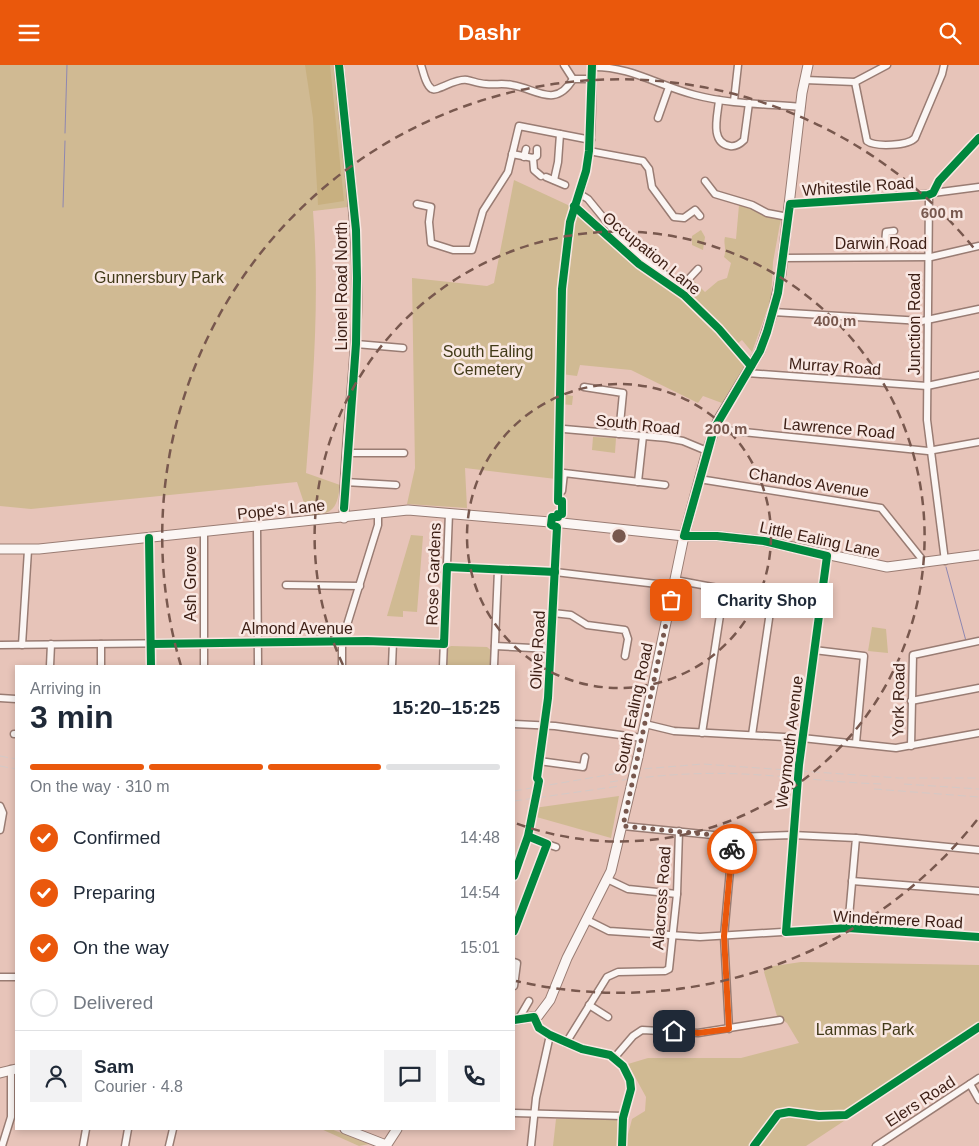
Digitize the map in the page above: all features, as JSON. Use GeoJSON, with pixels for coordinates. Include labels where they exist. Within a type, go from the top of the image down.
{"type":"FeatureCollection","features":[{"type":"Feature","properties":{"kind":"main road","name":"Lionel Road North"},"geometry":{"type":"LineString","coordinates":[[339,65],[356,230],[356,344],[344,518]]}},
{"type":"Feature","properties":{"kind":"main road","name":"South Ealing Road"},"geometry":{"type":"LineString","coordinates":[[534,1017],[538,1016],[550,1000],[567,958],[608,879],[623,826],[684,536],[699,479],[714,429],[760,351],[773,312],[783,258],[801,107],[808,65]]}},
{"type":"Feature","properties":{"kind":"main road","name":"Pope's Lane"},"geometry":{"type":"LineString","coordinates":[[0,549],[28,550],[408,510],[684,536]]}},
{"type":"Feature","properties":{"kind":"main road","name":"Little Ealing Lane"},"geometry":{"type":"LineString","coordinates":[[684,536],[717,536],[764,541],[882,567],[922,564],[979,555]]}},
{"type":"Feature","properties":{"kind":"main road"},"geometry":{"type":"LineString","coordinates":[[516,1020],[534,1017]]}},
{"type":"Feature","properties":{"kind":"main road"},"geometry":{"type":"LineString","coordinates":[[0,1073],[14,1069]]}},
{"type":"Feature","properties":{"kind":"main road"},"geometry":{"type":"LineString","coordinates":[[348,1130],[388,1145]]}},
{"type":"Feature","properties":{"kind":"main road"},"geometry":{"type":"LineString","coordinates":[[388,1145],[390,1130]]}},
{"type":"Feature","properties":{"kind":"main road"},"geometry":{"type":"LineString","coordinates":[[388,1145],[396,1130]]}},
{"type":"Feature","properties":{"kind":"street"},"geometry":{"type":"LineString","coordinates":[[421,65],[429,87],[434,90],[440,89],[452,81],[468,80],[486,85],[513,85],[535,94],[551,95],[562,93],[573,79]]}},
{"type":"Feature","properties":{"kind":"street"},"geometry":{"type":"LineString","coordinates":[[564,65],[573,79]]}},
{"type":"Feature","properties":{"kind":"street"},"geometry":{"type":"LineString","coordinates":[[734,101],[738,65]]}},
{"type":"Feature","properties":{"kind":"street"},"geometry":{"type":"LineString","coordinates":[[805,80],[855,82],[887,65]]}},
{"type":"Feature","properties":{"kind":"street"},"geometry":{"type":"LineString","coordinates":[[855,82],[867,141],[873,144],[905,144],[915,138],[944,65]]}},
{"type":"Feature","properties":{"kind":"street"},"geometry":{"type":"LineString","coordinates":[[698,269],[684,284],[673,280],[624,243],[588,199],[579,196],[591,139],[592,66],[624,69],[669,87],[719,100],[801,107]]}},
{"type":"Feature","properties":{"kind":"street"},"geometry":{"type":"LineString","coordinates":[[573,79],[592,79]]}},
{"type":"Feature","properties":{"kind":"street"},"geometry":{"type":"LineString","coordinates":[[658,118],[669,87]]}},
{"type":"Feature","properties":{"kind":"street"},"geometry":{"type":"LineString","coordinates":[[719,100],[716,135],[722,144],[733,147],[741,143],[746,136],[749,103]]}},
{"type":"Feature","properties":{"kind":"street"},"geometry":{"type":"LineString","coordinates":[[417,204],[432,207],[429,222],[431,243],[453,250],[472,250],[483,211],[504,180],[519,126],[591,139]]}},
{"type":"Feature","properties":{"kind":"street"},"geometry":{"type":"LineString","coordinates":[[554,180],[558,162],[560,134]]}},
{"type":"Feature","properties":{"kind":"street"},"geometry":{"type":"LineString","coordinates":[[931,195],[939,181],[979,138]]}},
{"type":"Feature","properties":{"kind":"street"},"geometry":{"type":"LineString","coordinates":[[524,157],[526,149]]}},
{"type":"Feature","properties":{"kind":"street"},"geometry":{"type":"LineString","coordinates":[[537,149],[537,156],[533,159],[534,172],[565,185]]}},
{"type":"Feature","properties":{"kind":"street"},"geometry":{"type":"LineString","coordinates":[[589,151],[643,161],[649,169],[652,187],[674,217],[684,218],[696,210],[700,216]]}},
{"type":"Feature","properties":{"kind":"street"},"geometry":{"type":"LineString","coordinates":[[512,154],[533,159]]}},
{"type":"Feature","properties":{"kind":"street"},"geometry":{"type":"LineString","coordinates":[[705,181],[715,194],[752,205],[766,213],[788,217]]}},
{"type":"Feature","properties":{"kind":"street","name":"Whitestile Road"},"geometry":{"type":"LineString","coordinates":[[790,204],[931,195],[979,187]]}},
{"type":"Feature","properties":{"kind":"street","name":"Junction Road"},"geometry":{"type":"LineString","coordinates":[[931,195],[928,257],[927,420],[945,561]]}},
{"type":"Feature","properties":{"kind":"street"},"geometry":{"type":"LineString","coordinates":[[886,250],[886,232],[894,231]]}},
{"type":"Feature","properties":{"kind":"street","name":"Darwin Road"},"geometry":{"type":"LineString","coordinates":[[783,258],[886,250],[928,257],[979,246]]}},
{"type":"Feature","properties":{"kind":"street"},"geometry":{"type":"LineString","coordinates":[[773,312],[928,321],[979,309]]}},
{"type":"Feature","properties":{"kind":"street","name":"Lionel Road North"},"geometry":{"type":"LineString","coordinates":[[356,344],[403,348]]}},
{"type":"Feature","properties":{"kind":"street","name":"Murray Road"},"geometry":{"type":"LineString","coordinates":[[747,373],[927,387],[979,375]]}},
{"type":"Feature","properties":{"kind":"street"},"geometry":{"type":"LineString","coordinates":[[584,387],[623,393],[619,434]]}},
{"type":"Feature","properties":{"kind":"street","name":"South Road"},"geometry":{"type":"LineString","coordinates":[[564,429],[683,441],[708,451]]}},
{"type":"Feature","properties":{"kind":"street","name":"Lawrence Road"},"geometry":{"type":"LineString","coordinates":[[714,429],[931,450],[979,442]]}},
{"type":"Feature","properties":{"kind":"street"},"geometry":{"type":"LineString","coordinates":[[638,482],[643,436]]}},
{"type":"Feature","properties":{"kind":"street"},"geometry":{"type":"LineString","coordinates":[[348,453],[404,453]]}},
{"type":"Feature","properties":{"kind":"street"},"geometry":{"type":"LineString","coordinates":[[562,491],[564,473],[665,485]]}},
{"type":"Feature","properties":{"kind":"street","name":"Chandos Avenue"},"geometry":{"type":"LineString","coordinates":[[699,479],[880,508],[921,558],[922,564]]}},
{"type":"Feature","properties":{"kind":"street"},"geometry":{"type":"LineString","coordinates":[[345,482],[396,485]]}},
{"type":"Feature","properties":{"kind":"street","name":"Rose Gardens"},"geometry":{"type":"LineString","coordinates":[[443,665],[449,513]]}},
{"type":"Feature","properties":{"kind":"street"},"geometry":{"type":"LineString","coordinates":[[342,665],[342,641],[378,525],[378,514]]}},
{"type":"Feature","properties":{"kind":"street","name":"Olive Road"},"geometry":{"type":"LineString","coordinates":[[537,778],[545,725],[558,523]]}},
{"type":"Feature","properties":{"kind":"street"},"geometry":{"type":"LineString","coordinates":[[257,527],[258,665]]}},
{"type":"Feature","properties":{"kind":"street","name":"Ash Grove"},"geometry":{"type":"LineString","coordinates":[[204,532],[204,665]]}},
{"type":"Feature","properties":{"kind":"street"},"geometry":{"type":"LineString","coordinates":[[149,538],[151,665]]}},
{"type":"Feature","properties":{"kind":"street"},"geometry":{"type":"LineString","coordinates":[[22,645],[28,550]]}},
{"type":"Feature","properties":{"kind":"street","name":"Weymouth Avenue"},"geometry":{"type":"LineString","coordinates":[[786,932],[792,835],[799,765],[827,556]]}},
{"type":"Feature","properties":{"kind":"street"},"geometry":{"type":"LineString","coordinates":[[447,567],[555,572],[674,583],[724,589],[820,607]]}},
{"type":"Feature","properties":{"kind":"street"},"geometry":{"type":"LineString","coordinates":[[494,665],[498,569]]}},
{"type":"Feature","properties":{"kind":"street"},"geometry":{"type":"LineString","coordinates":[[286,585],[360,585]]}},
{"type":"Feature","properties":{"kind":"street"},"geometry":{"type":"LineString","coordinates":[[702,733],[724,589]]}},
{"type":"Feature","properties":{"kind":"street"},"geometry":{"type":"LineString","coordinates":[[752,735],[772,598]]}},
{"type":"Feature","properties":{"kind":"street"},"geometry":{"type":"LineString","coordinates":[[553,613],[571,615],[588,625],[625,630],[628,639],[625,656]]}},
{"type":"Feature","properties":{"kind":"street","name":"Almond Avenue"},"geometry":{"type":"LineString","coordinates":[[0,645],[342,641],[444,644]]}},
{"type":"Feature","properties":{"kind":"street","name":"York Road"},"geometry":{"type":"LineString","coordinates":[[911,746],[913,655],[979,641]]}},
{"type":"Feature","properties":{"kind":"street"},"geometry":{"type":"LineString","coordinates":[[392,665],[393,642]]}},
{"type":"Feature","properties":{"kind":"street"},"geometry":{"type":"LineString","coordinates":[[50,665],[51,644]]}},
{"type":"Feature","properties":{"kind":"street"},"geometry":{"type":"LineString","coordinates":[[101,644],[101,665]]}},
{"type":"Feature","properties":{"kind":"street"},"geometry":{"type":"LineString","coordinates":[[495,646],[551,649]]}},
{"type":"Feature","properties":{"kind":"street"},"geometry":{"type":"LineString","coordinates":[[814,650],[864,656],[856,743]]}},
{"type":"Feature","properties":{"kind":"street"},"geometry":{"type":"LineString","coordinates":[[911,701],[979,688]]}},
{"type":"Feature","properties":{"kind":"street"},"geometry":{"type":"LineString","coordinates":[[0,697],[15,699]]}},
{"type":"Feature","properties":{"kind":"street"},"geometry":{"type":"LineString","coordinates":[[515,724],[545,725],[642,737]]}},
{"type":"Feature","properties":{"kind":"street"},"geometry":{"type":"LineString","coordinates":[[645,725],[674,731],[802,738],[896,748],[979,733]]}},
{"type":"Feature","properties":{"kind":"street"},"geometry":{"type":"LineString","coordinates":[[539,761],[583,767],[585,757]]}},
{"type":"Feature","properties":{"kind":"street"},"geometry":{"type":"LineString","coordinates":[[0,806],[3,813],[0,830]]}},
{"type":"Feature","properties":{"kind":"street"},"geometry":{"type":"LineString","coordinates":[[623,826],[733,837],[792,835],[854,837],[979,849]]}},
{"type":"Feature","properties":{"kind":"street","name":"Alacross Road"},"geometry":{"type":"LineString","coordinates":[[589,1005],[611,975],[665,971],[670,966],[677,894],[679,831]]}},
{"type":"Feature","properties":{"kind":"street"},"geometry":{"type":"LineString","coordinates":[[530,837],[556,847]]}},
{"type":"Feature","properties":{"kind":"street"},"geometry":{"type":"LineString","coordinates":[[729,1029],[724,936],[733,837]]}},
{"type":"Feature","properties":{"kind":"street"},"geometry":{"type":"LineString","coordinates":[[848,928],[854,837]]}},
{"type":"Feature","properties":{"kind":"street"},"geometry":{"type":"LineString","coordinates":[[515,928],[547,844]]}},
{"type":"Feature","properties":{"kind":"street"},"geometry":{"type":"LineString","coordinates":[[608,879],[628,889],[677,894]]}},
{"type":"Feature","properties":{"kind":"street"},"geometry":{"type":"LineString","coordinates":[[852,881],[979,891]]}},
{"type":"Feature","properties":{"kind":"street","name":"Windermere Road"},"geometry":{"type":"LineString","coordinates":[[587,920],[609,931],[673,935],[724,936],[848,928],[979,937]]}},
{"type":"Feature","properties":{"kind":"street"},"geometry":{"type":"LineString","coordinates":[[515,962],[517,963],[515,978]]}},
{"type":"Feature","properties":{"kind":"street"},"geometry":{"type":"LineString","coordinates":[[0,977],[15,977]]}},
{"type":"Feature","properties":{"kind":"street"},"geometry":{"type":"LineString","coordinates":[[516,1020],[529,1001]]}},
{"type":"Feature","properties":{"kind":"street"},"geometry":{"type":"LineString","coordinates":[[566,1043],[589,1005],[608,1017]]}},
{"type":"Feature","properties":{"kind":"street"},"geometry":{"type":"LineString","coordinates":[[534,1017],[539,1028],[566,1043],[615,1057],[626,1073],[631,1086],[630,1098],[623,1116],[622,1146]]}},
{"type":"Feature","properties":{"kind":"street"},"geometry":{"type":"LineString","coordinates":[[615,1057],[633,1036],[642,1030],[698,1033],[780,1020]]}},
{"type":"Feature","properties":{"kind":"street"},"geometry":{"type":"LineString","coordinates":[[531,1146],[536,1098],[550,1035]]}},
{"type":"Feature","properties":{"kind":"street"},"geometry":{"type":"LineString","coordinates":[[2,1146],[10,1117],[14,1069]]}},
{"type":"Feature","properties":{"kind":"street","name":"Elers Road"},"geometry":{"type":"LineString","coordinates":[[876,1146],[979,1078]]}},
{"type":"Feature","properties":{"kind":"street"},"geometry":{"type":"LineString","coordinates":[[970,1084],[979,1100]]}},
{"type":"Feature","properties":{"kind":"street"},"geometry":{"type":"LineString","coordinates":[[515,1113],[623,1116]]}},
{"type":"Feature","properties":{"kind":"street"},"geometry":{"type":"LineString","coordinates":[[82,1146],[86,1130]]}},
{"type":"Feature","properties":{"kind":"street"},"geometry":{"type":"LineString","coordinates":[[125,1146],[128,1130]]}},
{"type":"Feature","properties":{"kind":"street"},"geometry":{"type":"LineString","coordinates":[[169,1146],[172,1130]]}},
{"type":"Feature","properties":{"kind":"green space","name":"Gunnersbury Park"},"geometry":{"type":"Polygon","coordinates":[[[0,65],[334,65],[348,207],[313,211],[316,309],[306,473],[340,485],[337,501],[332,509],[322,514],[306,516],[297,482],[31,509],[0,506],[0,65]]]}},
{"type":"Feature","properties":{"kind":"green space","name":"South Ealing Cemetery"},"geometry":{"type":"Polygon","coordinates":[[[514,180],[568,205],[631,262],[692,306],[745,366],[722,403],[703,396],[698,403],[631,370],[580,365],[577,376],[561,374],[559,401],[561,394],[573,396],[572,405],[559,404],[556,479],[465,468],[467,508],[407,504],[415,468],[412,278],[487,286],[494,283],[514,180]]]}},
{"type":"Feature","properties":{"kind":"green space"},"geometry":{"type":"Polygon","coordinates":[[[739,205],[750,208],[760,214],[781,218],[773,262],[771,299],[752,352],[742,340],[737,344],[682,287],[692,279],[705,292],[718,281],[727,278],[731,263],[724,257],[725,237],[736,239],[739,205]]]}},
{"type":"Feature","properties":{"kind":"green space"},"geometry":{"type":"Polygon","coordinates":[[[701,230],[705,237],[703,250],[692,245],[692,236],[701,230]]]}},
{"type":"Feature","properties":{"kind":"green space"},"geometry":{"type":"Polygon","coordinates":[[[593,437],[616,438],[615,453],[592,450],[593,437]]]}},
{"type":"Feature","properties":{"kind":"green space"},"geometry":{"type":"Polygon","coordinates":[[[411,535],[423,536],[417,612],[403,611],[403,617],[387,616],[411,535]]]}},
{"type":"Feature","properties":{"kind":"green space"},"geometry":{"type":"Polygon","coordinates":[[[872,627],[886,629],[888,653],[868,651],[872,627]]]}},
{"type":"Feature","properties":{"kind":"green space"},"geometry":{"type":"Polygon","coordinates":[[[451,646],[487,647],[493,652],[492,665],[445,665],[446,649],[451,646]]]}},
{"type":"Feature","properties":{"kind":"green space"},"geometry":{"type":"Polygon","coordinates":[[[619,796],[611,838],[533,816],[534,808],[619,796]]]}},
{"type":"Feature","properties":{"kind":"green space","name":"Lammas Park"},"geometry":{"type":"Polygon","coordinates":[[[801,962],[979,965],[979,1032],[806,1146],[625,1146],[632,1119],[645,1111],[646,1097],[628,1064],[648,1058],[741,1058],[799,1043],[787,1023],[777,1016],[764,972],[767,967],[801,962]]]}},
{"type":"Feature","properties":{"kind":"green space"},"geometry":{"type":"Polygon","coordinates":[[[617,1117],[620,1146],[553,1146],[556,1119],[617,1117]]]}},
{"type":"Feature","properties":{"kind":"green space"},"geometry":{"type":"Polygon","coordinates":[[[323,1130],[334,1130],[369,1144],[359,1146],[323,1130]]]}},
{"type":"Feature","properties":{"kind":"shaded area"},"geometry":{"type":"Polygon","coordinates":[[[305,65],[330,65],[344,201],[318,205],[313,118],[305,65]]]}},
{"type":"Feature","properties":{"kind":"waterway"},"geometry":{"type":"LineString","coordinates":[[65,133],[67,65]]}},
{"type":"Feature","properties":{"kind":"waterway"},"geometry":{"type":"LineString","coordinates":[[63,207],[65,141]]}},
{"type":"Feature","properties":{"kind":"waterway"},"geometry":{"type":"LineString","coordinates":[[946,567],[966,641]]}},
{"type":"Feature","properties":{"kind":"railway"},"geometry":{"type":"LineString","coordinates":[[0,756],[15,759]]}},
{"type":"Feature","properties":{"kind":"railway"},"geometry":{"type":"LineString","coordinates":[[515,791],[642,769],[703,764],[899,778],[979,778]]}},
{"type":"Feature","properties":{"kind":"railway"},"geometry":{"type":"LineString","coordinates":[[0,766],[15,769]]}},
{"type":"Feature","properties":{"kind":"railway"},"geometry":{"type":"LineString","coordinates":[[610,782],[676,775],[726,773],[884,784]]}},
{"type":"Feature","properties":{"kind":"railway"},"geometry":{"type":"LineString","coordinates":[[904,784],[979,789]]}},
{"type":"Feature","properties":{"kind":"railway"},"geometry":{"type":"LineString","coordinates":[[515,801],[620,786]]}},
{"type":"Feature","properties":{"kind":"railway"},"geometry":{"type":"LineString","coordinates":[[874,789],[979,797]]}},
{"type":"Feature","properties":{"kind":"cycle path"},"geometry":{"type":"LineString","coordinates":[[339,65],[356,230],[357,278],[356,344],[344,508]]}},
{"type":"Feature","properties":{"kind":"cycle path"},"geometry":{"type":"LineString","coordinates":[[515,873],[528,836],[539,781],[537,778],[548,698],[557,527],[551,525],[552,517],[558,517],[558,514],[562,514],[562,501],[558,501],[562,289],[570,222],[586,171],[589,151],[592,65]]}},
{"type":"Feature","properties":{"kind":"cycle path"},"geometry":{"type":"LineString","coordinates":[[979,138],[939,181],[933,193],[928,195],[790,204],[778,293],[767,332],[760,351],[714,429],[684,536],[717,536],[764,541],[827,556],[799,765],[786,932],[848,928],[979,937]]}},
{"type":"Feature","properties":{"kind":"cycle path","name":"Occupation Lane"},"geometry":{"type":"LineString","coordinates":[[574,206],[639,264],[684,295],[719,329],[751,366]]}},
{"type":"Feature","properties":{"kind":"cycle path"},"geometry":{"type":"LineString","coordinates":[[149,538],[151,665]]}},
{"type":"Feature","properties":{"kind":"cycle path"},"geometry":{"type":"LineString","coordinates":[[151,644],[367,641],[444,644],[447,567],[555,572]]}},
{"type":"Feature","properties":{"kind":"cycle path"},"geometry":{"type":"LineString","coordinates":[[515,928],[547,844],[530,837]]}},
{"type":"Feature","properties":{"kind":"cycle path"},"geometry":{"type":"LineString","coordinates":[[515,1020],[534,1017],[539,1028],[550,1035],[582,1049],[610,1055],[623,1066],[630,1080],[631,1089],[623,1118],[622,1146]]}},
{"type":"Feature","properties":{"kind":"cycle path"},"geometry":{"type":"LineString","coordinates":[[754,1146],[778,1114],[789,1112],[819,1116],[846,1115],[979,1027]]}},
{"type":"Feature","properties":{"kind":"way so far"},"geometry":{"type":"LineString","coordinates":[[671,600],[623,826],[733,837],[732,849]]}},
{"type":"Feature","properties":{"kind":"place","name":"Charity Shop"},"geometry":{"type":"Point","coordinates":[671,600]}},
{"type":"Feature","properties":{"kind":"route"},"geometry":{"type":"LineString","coordinates":[[674,1031],[698,1033],[729,1029],[724,936],[732,849]]}}]}
